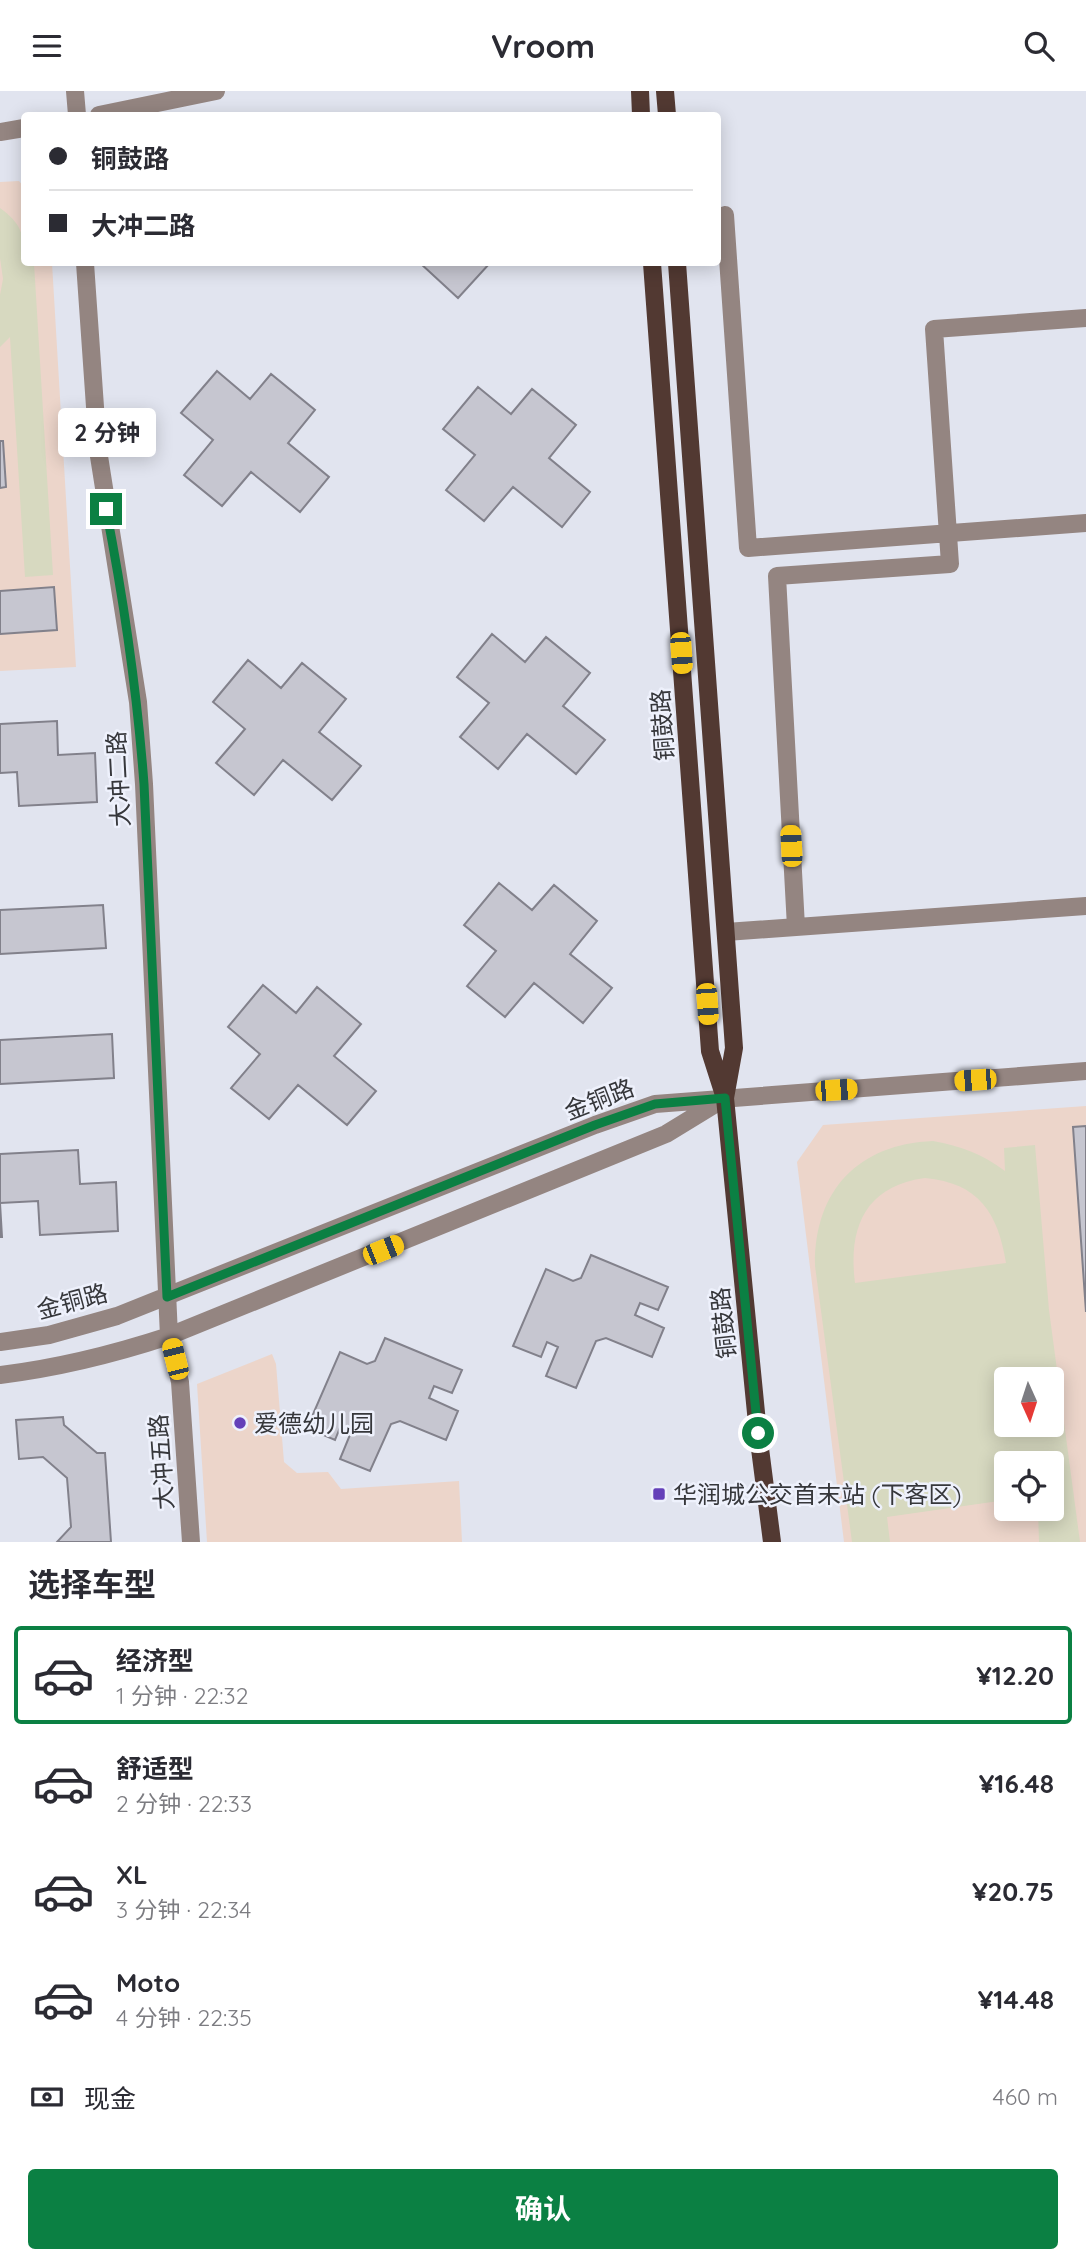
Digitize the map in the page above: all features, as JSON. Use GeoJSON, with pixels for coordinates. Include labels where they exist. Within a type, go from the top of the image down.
{"type":"FeatureCollection","features":[{"type":"Feature","properties":{"kind":"main road"},"geometry":{"type":"LineString","coordinates":[[639,91],[641,112]]}},
{"type":"Feature","properties":{"kind":"main road"},"geometry":{"type":"LineString","coordinates":[[665,91],[667,112]]}},
{"type":"Feature","properties":{"kind":"main road","name":"铜鼓路"},"geometry":{"type":"LineString","coordinates":[[652,266],[710,1051],[725,1098],[758,1433],[772,1542]]}},
{"type":"Feature","properties":{"kind":"main road","name":"铜鼓路"},"geometry":{"type":"LineString","coordinates":[[677,266],[734,1048],[725,1098]]}},
{"type":"Feature","properties":{"kind":"street"},"geometry":{"type":"LineString","coordinates":[[75,91],[77,112]]}},
{"type":"Feature","properties":{"kind":"street"},"geometry":{"type":"LineString","coordinates":[[114,112],[216,91]]}},
{"type":"Feature","properties":{"kind":"street"},"geometry":{"type":"LineString","coordinates":[[0,132],[21,128]]}},
{"type":"Feature","properties":{"kind":"street"},"geometry":{"type":"LineString","coordinates":[[725,215],[748,548],[1086,523]]}},
{"type":"Feature","properties":{"kind":"street","name":"大冲二路"},"geometry":{"type":"LineString","coordinates":[[85,266],[98,450],[138,702],[167,1297]]}},
{"type":"Feature","properties":{"kind":"street"},"geometry":{"type":"LineString","coordinates":[[796,927],[777,576],[950,564],[934,329],[1086,318]]}},
{"type":"Feature","properties":{"kind":"street"},"geometry":{"type":"LineString","coordinates":[[726,932],[1086,906]]}},
{"type":"Feature","properties":{"kind":"street","name":"金铜路"},"geometry":{"type":"LineString","coordinates":[[0,1342],[85,1327],[655,1104],[1086,1071]]}},
{"type":"Feature","properties":{"kind":"street"},"geometry":{"type":"LineString","coordinates":[[0,1375],[87,1360],[169,1336],[666,1134],[725,1098]]}},
{"type":"Feature","properties":{"kind":"street","name":"大冲五路"},"geometry":{"type":"LineString","coordinates":[[167,1297],[169,1336],[180,1382],[191,1542]]}},
{"type":"Feature","properties":{"kind":"shaded area"},"geometry":{"type":"Polygon","coordinates":[[[19,181],[21,183],[21,266],[52,266],[76,667],[0,671],[0,182],[19,181]]]}},
{"type":"Feature","properties":{"kind":"shaded area"},"geometry":{"type":"Polygon","coordinates":[[[1086,1106],[1086,1542],[844,1542],[797,1162],[823,1125],[1086,1106]]]}},
{"type":"Feature","properties":{"kind":"shaded area","name":"爱德幼儿园"},"geometry":{"type":"Polygon","coordinates":[[[272,1354],[276,1364],[284,1462],[297,1473],[328,1472],[341,1489],[459,1481],[462,1542],[207,1542],[197,1384],[272,1354]]]}},
{"type":"Feature","properties":{"kind":"green space"},"geometry":{"type":"Polygon","coordinates":[[[0,208],[21,231],[21,266],[34,266],[53,575],[25,577],[10,337],[0,347],[0,295],[3,279],[0,258],[0,208]]]}},
{"type":"Feature","properties":{"kind":"green space"},"geometry":{"type":"Polygon","coordinates":[[[933,1141],[971,1151],[1005,1171],[1004,1148],[1035,1145],[1057,1367],[994,1367],[994,1437],[1064,1437],[1064,1422],[1080,1542],[1039,1542],[1038,1521],[1064,1521],[1064,1451],[994,1451],[994,1502],[887,1517],[890,1542],[852,1542],[815,1266],[817,1239],[822,1215],[832,1194],[862,1162],[883,1151],[906,1144],[933,1141]],[[925,1178],[904,1183],[875,1200],[858,1228],[855,1283],[1006,1263],[998,1229],[983,1204],[959,1186],[925,1178]]]}},
{"type":"Feature","properties":{"kind":"building"},"geometry":{"type":"Polygon","coordinates":[[[423,266],[487,266],[458,298],[423,266]]]}},
{"type":"Feature","properties":{"kind":"building"},"geometry":{"type":"Polygon","coordinates":[[[217,371],[250,399],[271,374],[315,410],[288,443],[329,477],[300,512],[251,472],[222,506],[184,475],[213,440],[181,413],[217,371]]]}},
{"type":"Feature","properties":{"kind":"building"},"geometry":{"type":"Polygon","coordinates":[[[478,387],[511,414],[532,389],[576,425],[549,458],[590,492],[562,527],[513,487],[484,521],[446,490],[475,455],[443,429],[478,387]]]}},
{"type":"Feature","properties":{"kind":"building"},"geometry":{"type":"Polygon","coordinates":[[[0,441],[3,441],[6,487],[0,488],[0,441]]]}},
{"type":"Feature","properties":{"kind":"building"},"geometry":{"type":"Polygon","coordinates":[[[54,587],[57,630],[0,634],[0,591],[54,587]]]}},
{"type":"Feature","properties":{"kind":"building"},"geometry":{"type":"Polygon","coordinates":[[[492,634],[525,662],[546,637],[590,673],[563,706],[605,740],[576,774],[527,734],[498,769],[460,737],[489,703],[457,677],[492,634]]]}},
{"type":"Feature","properties":{"kind":"building"},"geometry":{"type":"Polygon","coordinates":[[[248,660],[281,688],[302,663],[346,699],[319,732],[361,766],[332,800],[283,760],[254,795],[216,763],[245,729],[213,702],[248,660]]]}},
{"type":"Feature","properties":{"kind":"building"},"geometry":{"type":"Polygon","coordinates":[[[57,721],[58,755],[95,753],[97,802],[19,806],[17,772],[0,773],[0,724],[57,721]]]}},
{"type":"Feature","properties":{"kind":"building"},"geometry":{"type":"Polygon","coordinates":[[[499,883],[532,910],[554,885],[597,921],[570,954],[612,988],[583,1023],[534,983],[505,1017],[467,986],[496,951],[464,925],[499,883]]]}},
{"type":"Feature","properties":{"kind":"building"},"geometry":{"type":"Polygon","coordinates":[[[103,905],[106,948],[0,954],[0,910],[103,905]]]}},
{"type":"Feature","properties":{"kind":"building"},"geometry":{"type":"Polygon","coordinates":[[[263,985],[296,1013],[317,987],[361,1024],[334,1056],[376,1091],[347,1125],[298,1085],[269,1119],[231,1088],[260,1054],[228,1027],[263,985]]]}},
{"type":"Feature","properties":{"kind":"building"},"geometry":{"type":"Polygon","coordinates":[[[112,1034],[114,1078],[0,1084],[0,1040],[112,1034]]]}},
{"type":"Feature","properties":{"kind":"building"},"geometry":{"type":"Polygon","coordinates":[[[1086,1126],[1086,1312],[1073,1127],[1086,1126]]]}},
{"type":"Feature","properties":{"kind":"building"},"geometry":{"type":"Polygon","coordinates":[[[78,1150],[80,1184],[116,1182],[118,1231],[40,1235],[38,1201],[0,1203],[0,1154],[78,1150]]]}},
{"type":"Feature","properties":{"kind":"building"},"geometry":{"type":"Polygon","coordinates":[[[0,1203],[2,1237],[0,1237],[0,1203]]]}},
{"type":"Feature","properties":{"kind":"building"},"geometry":{"type":"Polygon","coordinates":[[[591,1255],[668,1287],[658,1310],[640,1303],[635,1315],[664,1328],[652,1357],[606,1338],[596,1341],[576,1388],[546,1376],[558,1347],[547,1342],[541,1357],[513,1346],[546,1269],[573,1281],[581,1278],[591,1255]]]}},
{"type":"Feature","properties":{"kind":"building"},"geometry":{"type":"Polygon","coordinates":[[[385,1338],[462,1370],[452,1393],[434,1386],[429,1398],[458,1411],[446,1440],[400,1421],[391,1424],[370,1471],[340,1459],[352,1430],[341,1425],[335,1440],[307,1428],[340,1352],[367,1364],[375,1361],[385,1338]]]}},
{"type":"Feature","properties":{"kind":"building"},"geometry":{"type":"Polygon","coordinates":[[[63,1417],[64,1425],[97,1453],[105,1453],[111,1542],[57,1542],[71,1527],[67,1478],[43,1457],[19,1459],[16,1420],[63,1417]]]}},
{"type":"Feature","properties":{"kind":"place","name":"爱德幼儿园"},"geometry":{"type":"Point","coordinates":[240,1423]}},
{"type":"Feature","properties":{"kind":"place","name":"华润城公交首末站 (下客区)"},"geometry":{"type":"Point","coordinates":[659,1494]}},
{"type":"Feature","properties":{"kind":"route"},"geometry":{"type":"LineString","coordinates":[[106,509],[121,584],[138,702],[167,1297],[595,1125],[655,1104],[725,1098],[758,1433]]}}]}
